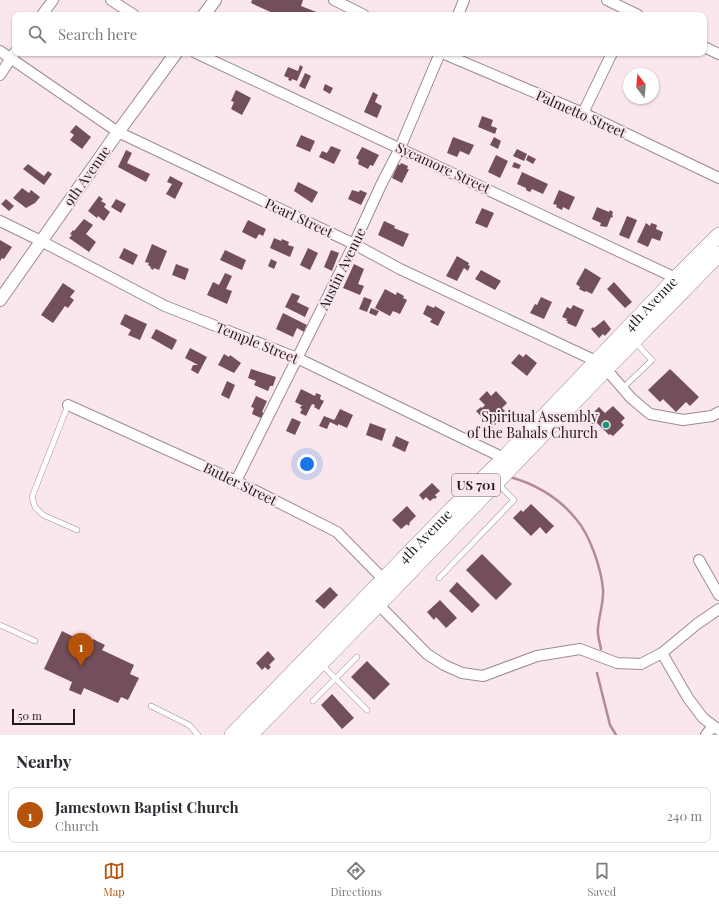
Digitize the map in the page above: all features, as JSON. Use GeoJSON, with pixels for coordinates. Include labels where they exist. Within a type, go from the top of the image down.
{"type":"FeatureCollection","features":[{"type":"Feature","properties":{"kind":"main road","name":"4th Avenue"},"geometry":{"type":"LineString","coordinates":[[601,365],[634,341],[719,235]]}},
{"type":"Feature","properties":{"kind":"main road","name":"4th Avenue"},"geometry":{"type":"LineString","coordinates":[[232,735],[373,600],[510,461],[683,281],[719,254]]}},
{"type":"Feature","properties":{"kind":"main road","name":"4th Avenue"},"geometry":{"type":"LineString","coordinates":[[388,584],[496,483],[510,461]]}},
{"type":"Feature","properties":{"kind":"main road","name":"4th Avenue"},"geometry":{"type":"LineString","coordinates":[[250,735],[321,664],[373,600]]}},
{"type":"Feature","properties":{"kind":"street"},"geometry":{"type":"LineString","coordinates":[[44,12],[54,0]]}},
{"type":"Feature","properties":{"kind":"street"},"geometry":{"type":"LineString","coordinates":[[111,0],[129,12]]}},
{"type":"Feature","properties":{"kind":"street"},"geometry":{"type":"LineString","coordinates":[[206,12],[215,0]]}},
{"type":"Feature","properties":{"kind":"street"},"geometry":{"type":"LineString","coordinates":[[334,0],[358,12]]}},
{"type":"Feature","properties":{"kind":"street"},"geometry":{"type":"LineString","coordinates":[[459,12],[464,0]]}},
{"type":"Feature","properties":{"kind":"street"},"geometry":{"type":"LineString","coordinates":[[607,0],[629,12]]}},
{"type":"Feature","properties":{"kind":"street"},"geometry":{"type":"LineString","coordinates":[[707,48],[719,54]]}},
{"type":"Feature","properties":{"kind":"street","name":"Pearl Street"},"geometry":{"type":"LineString","coordinates":[[0,52],[12,55]]}},
{"type":"Feature","properties":{"kind":"street"},"geometry":{"type":"LineString","coordinates":[[0,75],[12,56]]}},
{"type":"Feature","properties":{"kind":"street","name":"Pearl Street"},"geometry":{"type":"LineString","coordinates":[[14,56],[118,132],[354,244],[400,269],[601,365]]}},
{"type":"Feature","properties":{"kind":"street","name":"9th Avenue"},"geometry":{"type":"LineString","coordinates":[[0,300],[118,132],[174,56]]}},
{"type":"Feature","properties":{"kind":"street","name":"Sycamore Street"},"geometry":{"type":"LineString","coordinates":[[202,56],[683,281]]}},
{"type":"Feature","properties":{"kind":"street","name":"Austin Avenue"},"geometry":{"type":"LineString","coordinates":[[236,481],[354,244],[400,148],[440,56]]}},
{"type":"Feature","properties":{"kind":"street","name":"Palmetto Street"},"geometry":{"type":"LineString","coordinates":[[448,56],[582,113],[719,178]]}},
{"type":"Feature","properties":{"kind":"street"},"geometry":{"type":"LineString","coordinates":[[582,113],[610,56]]}},
{"type":"Feature","properties":{"kind":"street","name":"Temple Street"},"geometry":{"type":"LineString","coordinates":[[0,221],[42,241],[165,306],[297,358],[510,461]]}},
{"type":"Feature","properties":{"kind":"street"},"geometry":{"type":"LineString","coordinates":[[601,365],[631,398],[650,414],[683,420],[717,416]]}},
{"type":"Feature","properties":{"kind":"street","name":"Butler Street"},"geometry":{"type":"LineString","coordinates":[[68,405],[236,481],[337,532],[388,584]]}},
{"type":"Feature","properties":{"kind":"street"},"geometry":{"type":"LineString","coordinates":[[699,560],[719,595]]}},
{"type":"Feature","properties":{"kind":"street"},"geometry":{"type":"LineString","coordinates":[[373,600],[427,654],[444,665],[462,673],[484,676],[537,656],[580,649],[617,663],[642,664],[662,653],[697,624],[719,609]]}},
{"type":"Feature","properties":{"kind":"street"},"geometry":{"type":"LineString","coordinates":[[662,653],[688,698],[703,718],[716,728],[706,735]]}},
{"type":"Feature","properties":{"kind":"lane"},"geometry":{"type":"LineString","coordinates":[[623,388],[652,360],[634,341]]}},
{"type":"Feature","properties":{"kind":"lane"},"geometry":{"type":"LineString","coordinates":[[68,405],[32,497],[35,507],[43,515],[77,530]]}},
{"type":"Feature","properties":{"kind":"lane"},"geometry":{"type":"LineString","coordinates":[[439,578],[514,500],[496,483]]}},
{"type":"Feature","properties":{"kind":"lane"},"geometry":{"type":"LineString","coordinates":[[0,625],[35,641]]}},
{"type":"Feature","properties":{"kind":"lane"},"geometry":{"type":"LineString","coordinates":[[313,701],[357,657]]}},
{"type":"Feature","properties":{"kind":"lane"},"geometry":{"type":"LineString","coordinates":[[321,664],[367,710]]}},
{"type":"Feature","properties":{"kind":"lane"},"geometry":{"type":"LineString","coordinates":[[151,706],[189,725],[198,735]]}},
{"type":"Feature","properties":{"kind":"building"},"geometry":{"type":"Polygon","coordinates":[[[252,0],[303,0],[301,6],[316,12],[270,12],[251,3],[252,0]]]}},
{"type":"Feature","properties":{"kind":"building"},"geometry":{"type":"Polygon","coordinates":[[[300,65],[303,67],[297,81],[292,79],[291,81],[288,80],[289,78],[284,76],[288,67],[298,71],[300,65]]]}},
{"type":"Feature","properties":{"kind":"building"},"geometry":{"type":"Polygon","coordinates":[[[305,73],[311,76],[305,89],[299,86],[305,73]]]}},
{"type":"Feature","properties":{"kind":"building"},"geometry":{"type":"Polygon","coordinates":[[[325,84],[333,88],[330,94],[323,90],[325,84]]]}},
{"type":"Feature","properties":{"kind":"building"},"geometry":{"type":"Polygon","coordinates":[[[236,90],[251,98],[242,115],[231,109],[234,102],[231,101],[236,90]]]}},
{"type":"Feature","properties":{"kind":"building"},"geometry":{"type":"Polygon","coordinates":[[[373,92],[378,95],[375,102],[382,106],[377,118],[364,112],[373,92]]]}},
{"type":"Feature","properties":{"kind":"building"},"geometry":{"type":"Polygon","coordinates":[[[482,116],[493,120],[491,126],[497,128],[495,134],[478,127],[482,116]]]}},
{"type":"Feature","properties":{"kind":"building"},"geometry":{"type":"Polygon","coordinates":[[[76,125],[91,137],[82,149],[70,140],[74,135],[70,132],[76,125]]]}},
{"type":"Feature","properties":{"kind":"building"},"geometry":{"type":"Polygon","coordinates":[[[301,135],[315,141],[310,152],[296,146],[301,135]]]}},
{"type":"Feature","properties":{"kind":"building"},"geometry":{"type":"Polygon","coordinates":[[[453,137],[474,145],[469,155],[460,151],[457,157],[447,153],[453,137]]]}},
{"type":"Feature","properties":{"kind":"building"},"geometry":{"type":"Polygon","coordinates":[[[494,137],[501,141],[498,149],[490,145],[494,137]]]}},
{"type":"Feature","properties":{"kind":"building"},"geometry":{"type":"Polygon","coordinates":[[[331,146],[341,150],[334,164],[319,157],[322,151],[327,153],[331,146]]]}},
{"type":"Feature","properties":{"kind":"building"},"geometry":{"type":"Polygon","coordinates":[[[362,147],[379,155],[373,166],[370,165],[368,169],[358,164],[359,160],[356,158],[362,147]]]}},
{"type":"Feature","properties":{"kind":"building"},"geometry":{"type":"Polygon","coordinates":[[[517,149],[527,154],[524,161],[513,156],[517,149]]]}},
{"type":"Feature","properties":{"kind":"building"},"geometry":{"type":"Polygon","coordinates":[[[126,150],[132,153],[127,163],[150,174],[146,182],[118,167],[126,150]]]}},
{"type":"Feature","properties":{"kind":"building"},"geometry":{"type":"Polygon","coordinates":[[[496,155],[508,161],[500,178],[488,172],[496,155]]]}},
{"type":"Feature","properties":{"kind":"building"},"geometry":{"type":"Polygon","coordinates":[[[528,155],[536,159],[533,164],[526,160],[528,155]]]}},
{"type":"Feature","properties":{"kind":"building"},"geometry":{"type":"Polygon","coordinates":[[[514,162],[521,165],[519,169],[512,167],[514,162]]]}},
{"type":"Feature","properties":{"kind":"building"},"geometry":{"type":"Polygon","coordinates":[[[401,163],[408,166],[407,169],[409,169],[402,183],[392,178],[398,164],[400,165],[401,163]]]}},
{"type":"Feature","properties":{"kind":"building"},"geometry":{"type":"Polygon","coordinates":[[[28,164],[44,176],[48,171],[52,174],[44,185],[23,169],[28,164]]]}},
{"type":"Feature","properties":{"kind":"building"},"geometry":{"type":"Polygon","coordinates":[[[522,172],[548,184],[543,194],[532,189],[530,192],[526,190],[526,188],[517,184],[522,172]]]}},
{"type":"Feature","properties":{"kind":"building"},"geometry":{"type":"Polygon","coordinates":[[[170,176],[183,183],[175,199],[166,194],[172,184],[167,182],[170,176]]]}},
{"type":"Feature","properties":{"kind":"building"},"geometry":{"type":"Polygon","coordinates":[[[298,182],[318,192],[312,203],[294,191],[298,182]]]}},
{"type":"Feature","properties":{"kind":"building"},"geometry":{"type":"Polygon","coordinates":[[[22,188],[29,193],[31,190],[40,197],[35,203],[26,208],[13,198],[22,188]]]}},
{"type":"Feature","properties":{"kind":"building"},"geometry":{"type":"Polygon","coordinates":[[[352,190],[359,192],[360,190],[367,193],[361,205],[348,199],[352,190]]]}},
{"type":"Feature","properties":{"kind":"building"},"geometry":{"type":"Polygon","coordinates":[[[559,190],[575,197],[569,210],[563,207],[562,210],[556,207],[557,205],[553,204],[559,190]]]}},
{"type":"Feature","properties":{"kind":"building"},"geometry":{"type":"Polygon","coordinates":[[[99,196],[103,199],[101,201],[106,204],[104,207],[110,212],[104,221],[88,211],[99,196]]]}},
{"type":"Feature","properties":{"kind":"building"},"geometry":{"type":"Polygon","coordinates":[[[6,199],[14,206],[9,211],[1,204],[6,199]]]}},
{"type":"Feature","properties":{"kind":"building"},"geometry":{"type":"Polygon","coordinates":[[[116,199],[126,204],[121,213],[111,207],[116,199]]]}},
{"type":"Feature","properties":{"kind":"building"},"geometry":{"type":"Polygon","coordinates":[[[597,207],[613,212],[613,216],[612,218],[611,217],[607,227],[600,226],[601,223],[592,219],[597,207]]]}},
{"type":"Feature","properties":{"kind":"building"},"geometry":{"type":"Polygon","coordinates":[[[482,208],[494,213],[487,228],[475,223],[482,208]]]}},
{"type":"Feature","properties":{"kind":"building"},"geometry":{"type":"Polygon","coordinates":[[[627,216],[637,220],[629,239],[619,235],[627,216]]]}},
{"type":"Feature","properties":{"kind":"building"},"geometry":{"type":"Polygon","coordinates":[[[84,219],[93,225],[86,234],[96,242],[89,252],[69,238],[72,235],[70,234],[73,230],[74,231],[84,219]]]}},
{"type":"Feature","properties":{"kind":"building"},"geometry":{"type":"Polygon","coordinates":[[[248,220],[266,229],[263,236],[259,234],[256,239],[242,232],[248,220]]]}},
{"type":"Feature","properties":{"kind":"building"},"geometry":{"type":"Polygon","coordinates":[[[384,221],[395,226],[394,228],[409,234],[403,247],[378,235],[384,221]]]}},
{"type":"Feature","properties":{"kind":"building"},"geometry":{"type":"Polygon","coordinates":[[[646,223],[650,226],[651,223],[657,225],[656,229],[663,232],[660,241],[652,238],[648,247],[637,242],[646,223]]]}},
{"type":"Feature","properties":{"kind":"building"},"geometry":{"type":"Polygon","coordinates":[[[274,238],[289,242],[288,245],[294,247],[290,257],[270,248],[274,238]]]}},
{"type":"Feature","properties":{"kind":"building"},"geometry":{"type":"Polygon","coordinates":[[[0,240],[12,247],[4,259],[2,258],[0,261],[0,240]]]}},
{"type":"Feature","properties":{"kind":"building"},"geometry":{"type":"Polygon","coordinates":[[[152,244],[167,251],[159,270],[154,268],[153,270],[148,265],[149,263],[145,262],[152,244]]]}},
{"type":"Feature","properties":{"kind":"building"},"geometry":{"type":"Polygon","coordinates":[[[124,248],[138,255],[133,265],[119,258],[124,248]]]}},
{"type":"Feature","properties":{"kind":"building"},"geometry":{"type":"Polygon","coordinates":[[[308,248],[318,253],[310,270],[300,265],[308,248]]]}},
{"type":"Feature","properties":{"kind":"building"},"geometry":{"type":"Polygon","coordinates":[[[225,250],[246,260],[242,270],[220,260],[225,250]]]}},
{"type":"Feature","properties":{"kind":"building"},"geometry":{"type":"Polygon","coordinates":[[[331,250],[339,253],[332,271],[324,267],[331,250]]]}},
{"type":"Feature","properties":{"kind":"building"},"geometry":{"type":"Polygon","coordinates":[[[457,256],[469,263],[468,265],[470,266],[468,271],[464,268],[457,281],[446,276],[457,256]]]}},
{"type":"Feature","properties":{"kind":"building"},"geometry":{"type":"Polygon","coordinates":[[[271,259],[277,262],[274,269],[268,266],[271,259]]]}},
{"type":"Feature","properties":{"kind":"building"},"geometry":{"type":"Polygon","coordinates":[[[176,264],[189,269],[185,280],[172,275],[176,264]]]}},
{"type":"Feature","properties":{"kind":"building"},"geometry":{"type":"Polygon","coordinates":[[[354,264],[364,269],[358,284],[364,286],[360,295],[343,288],[354,264]]]}},
{"type":"Feature","properties":{"kind":"building"},"geometry":{"type":"Polygon","coordinates":[[[585,268],[601,278],[592,294],[579,289],[580,287],[576,284],[585,268]]]}},
{"type":"Feature","properties":{"kind":"building"},"geometry":{"type":"Polygon","coordinates":[[[481,270],[501,281],[495,290],[475,279],[481,270]]]}},
{"type":"Feature","properties":{"kind":"building"},"geometry":{"type":"Polygon","coordinates":[[[225,273],[232,276],[226,289],[232,291],[227,304],[207,295],[213,282],[219,285],[225,273]]]}},
{"type":"Feature","properties":{"kind":"building"},"geometry":{"type":"Polygon","coordinates":[[[614,282],[632,302],[625,308],[607,289],[614,282]]]}},
{"type":"Feature","properties":{"kind":"building"},"geometry":{"type":"Polygon","coordinates":[[[63,283],[75,291],[70,297],[74,300],[68,308],[65,306],[53,323],[41,315],[63,283]]]}},
{"type":"Feature","properties":{"kind":"building"},"geometry":{"type":"Polygon","coordinates":[[[385,289],[396,295],[397,292],[404,296],[403,298],[407,300],[400,314],[393,311],[390,316],[375,308],[385,289]]]}},
{"type":"Feature","properties":{"kind":"building"},"geometry":{"type":"Polygon","coordinates":[[[292,293],[300,296],[297,302],[309,308],[305,317],[285,307],[292,293]]]}},
{"type":"Feature","properties":{"kind":"building"},"geometry":{"type":"Polygon","coordinates":[[[364,297],[372,300],[367,312],[359,309],[364,297]]]}},
{"type":"Feature","properties":{"kind":"building"},"geometry":{"type":"Polygon","coordinates":[[[541,297],[552,302],[544,319],[530,313],[535,304],[537,305],[541,297]]]}},
{"type":"Feature","properties":{"kind":"building"},"geometry":{"type":"Polygon","coordinates":[[[427,305],[434,308],[435,306],[445,312],[438,326],[430,322],[432,319],[423,314],[427,305]]]}},
{"type":"Feature","properties":{"kind":"building"},"geometry":{"type":"Polygon","coordinates":[[[573,305],[584,310],[576,327],[567,323],[567,319],[562,317],[567,307],[571,309],[573,305]]]}},
{"type":"Feature","properties":{"kind":"building"},"geometry":{"type":"Polygon","coordinates":[[[371,308],[379,311],[376,316],[369,313],[371,308]]]}},
{"type":"Feature","properties":{"kind":"building"},"geometry":{"type":"Polygon","coordinates":[[[283,313],[307,325],[304,332],[297,328],[293,337],[276,329],[283,313]]]}},
{"type":"Feature","properties":{"kind":"building"},"geometry":{"type":"Polygon","coordinates":[[[125,314],[147,324],[140,340],[128,335],[131,330],[120,324],[125,314]]]}},
{"type":"Feature","properties":{"kind":"building"},"geometry":{"type":"Polygon","coordinates":[[[604,320],[611,329],[605,336],[603,334],[599,338],[591,329],[604,320]]]}},
{"type":"Feature","properties":{"kind":"building"},"geometry":{"type":"Polygon","coordinates":[[[156,329],[177,340],[172,350],[151,338],[156,329]]]}},
{"type":"Feature","properties":{"kind":"building"},"geometry":{"type":"Polygon","coordinates":[[[190,348],[207,357],[198,374],[191,370],[193,365],[198,365],[185,358],[190,348]]]}},
{"type":"Feature","properties":{"kind":"building"},"geometry":{"type":"Polygon","coordinates":[[[224,354],[229,357],[230,355],[241,363],[234,373],[218,365],[224,354]]]}},
{"type":"Feature","properties":{"kind":"building"},"geometry":{"type":"Polygon","coordinates":[[[519,354],[523,357],[526,354],[537,363],[527,376],[511,363],[519,354]]]}},
{"type":"Feature","properties":{"kind":"building"},"geometry":{"type":"Polygon","coordinates":[[[251,369],[276,377],[273,386],[270,386],[268,391],[254,385],[256,381],[248,378],[251,369]]]}},
{"type":"Feature","properties":{"kind":"building"},"geometry":{"type":"Polygon","coordinates":[[[670,369],[699,397],[690,406],[686,402],[676,412],[663,399],[660,402],[648,390],[670,369]]]}},
{"type":"Feature","properties":{"kind":"building"},"geometry":{"type":"Polygon","coordinates":[[[227,381],[235,385],[229,399],[221,395],[227,381]]]}},
{"type":"Feature","properties":{"kind":"building"},"geometry":{"type":"Polygon","coordinates":[[[301,389],[315,396],[316,393],[321,395],[320,399],[324,401],[319,410],[312,404],[306,416],[300,413],[302,409],[300,408],[303,406],[295,402],[301,389]]]}},
{"type":"Feature","properties":{"kind":"building"},"geometry":{"type":"Polygon","coordinates":[[[487,391],[491,396],[496,391],[507,403],[502,408],[505,411],[496,419],[498,422],[492,428],[476,411],[485,405],[479,399],[487,391]]]}},
{"type":"Feature","properties":{"kind":"building"},"geometry":{"type":"Polygon","coordinates":[[[256,396],[267,401],[261,418],[252,414],[254,408],[251,407],[256,396]]]}},
{"type":"Feature","properties":{"kind":"building"},"geometry":{"type":"Polygon","coordinates":[[[613,406],[625,418],[621,422],[624,425],[613,436],[610,434],[609,435],[590,416],[599,407],[605,413],[613,406]]]}},
{"type":"Feature","properties":{"kind":"building"},"geometry":{"type":"Polygon","coordinates":[[[340,409],[353,415],[347,428],[330,422],[327,429],[319,426],[324,416],[334,420],[340,409]]]}},
{"type":"Feature","properties":{"kind":"building"},"geometry":{"type":"Polygon","coordinates":[[[292,418],[301,422],[295,435],[286,431],[292,418]]]}},
{"type":"Feature","properties":{"kind":"building"},"geometry":{"type":"Polygon","coordinates":[[[370,423],[386,429],[382,441],[366,435],[370,423]]]}},
{"type":"Feature","properties":{"kind":"building"},"geometry":{"type":"Polygon","coordinates":[[[396,436],[409,442],[405,452],[392,446],[396,436]]]}},
{"type":"Feature","properties":{"kind":"building"},"geometry":{"type":"Polygon","coordinates":[[[432,483],[440,491],[435,495],[437,497],[430,501],[426,497],[423,500],[419,495],[432,483]]]}},
{"type":"Feature","properties":{"kind":"building"},"geometry":{"type":"Polygon","coordinates":[[[531,504],[554,526],[546,534],[540,527],[531,536],[513,518],[521,510],[523,512],[531,504]]]}},
{"type":"Feature","properties":{"kind":"building"},"geometry":{"type":"Polygon","coordinates":[[[407,506],[416,516],[408,526],[407,524],[401,529],[392,520],[407,506]]]}},
{"type":"Feature","properties":{"kind":"building"},"geometry":{"type":"Polygon","coordinates":[[[482,554],[512,584],[496,600],[466,570],[482,554]]]}},
{"type":"Feature","properties":{"kind":"building"},"geometry":{"type":"Polygon","coordinates":[[[457,582],[480,605],[472,613],[449,591],[457,582]]]}},
{"type":"Feature","properties":{"kind":"building"},"geometry":{"type":"Polygon","coordinates":[[[330,587],[338,595],[324,609],[315,601],[330,587]]]}},
{"type":"Feature","properties":{"kind":"building"},"geometry":{"type":"Polygon","coordinates":[[[440,600],[457,618],[446,628],[436,617],[434,620],[427,612],[440,600]]]}},
{"type":"Feature","properties":{"kind":"building"},"geometry":{"type":"Polygon","coordinates":[[[62,631],[90,645],[93,639],[105,645],[102,650],[134,665],[130,674],[139,678],[128,700],[121,697],[118,703],[84,688],[81,695],[69,690],[72,682],[44,669],[62,631]]]}},
{"type":"Feature","properties":{"kind":"building"},"geometry":{"type":"Polygon","coordinates":[[[268,651],[275,659],[269,665],[271,667],[268,670],[265,667],[262,670],[256,663],[268,651]]]}},
{"type":"Feature","properties":{"kind":"building"},"geometry":{"type":"Polygon","coordinates":[[[367,661],[390,684],[374,700],[351,677],[367,661]]]}},
{"type":"Feature","properties":{"kind":"building"},"geometry":{"type":"Polygon","coordinates":[[[332,694],[354,718],[342,729],[321,705],[332,694]]]}},
{"type":"Feature","properties":{"kind":"waterway"},"geometry":{"type":"LineString","coordinates":[[510,477],[537,488],[554,498],[569,511],[586,534],[594,552],[602,581],[603,599],[598,631],[601,649]]}},
{"type":"Feature","properties":{"kind":"waterway"},"geometry":{"type":"LineString","coordinates":[[597,673],[610,725],[616,735]]}},
{"type":"Feature","properties":{"kind":"place","name":"Spiritual Assembly of the Bahals Church"},"geometry":{"type":"Point","coordinates":[606,425]}},
{"type":"Feature","properties":{"kind":"place","name":"Jamestown Baptist Church"},"geometry":{"type":"Point","coordinates":[81,666]}}]}
